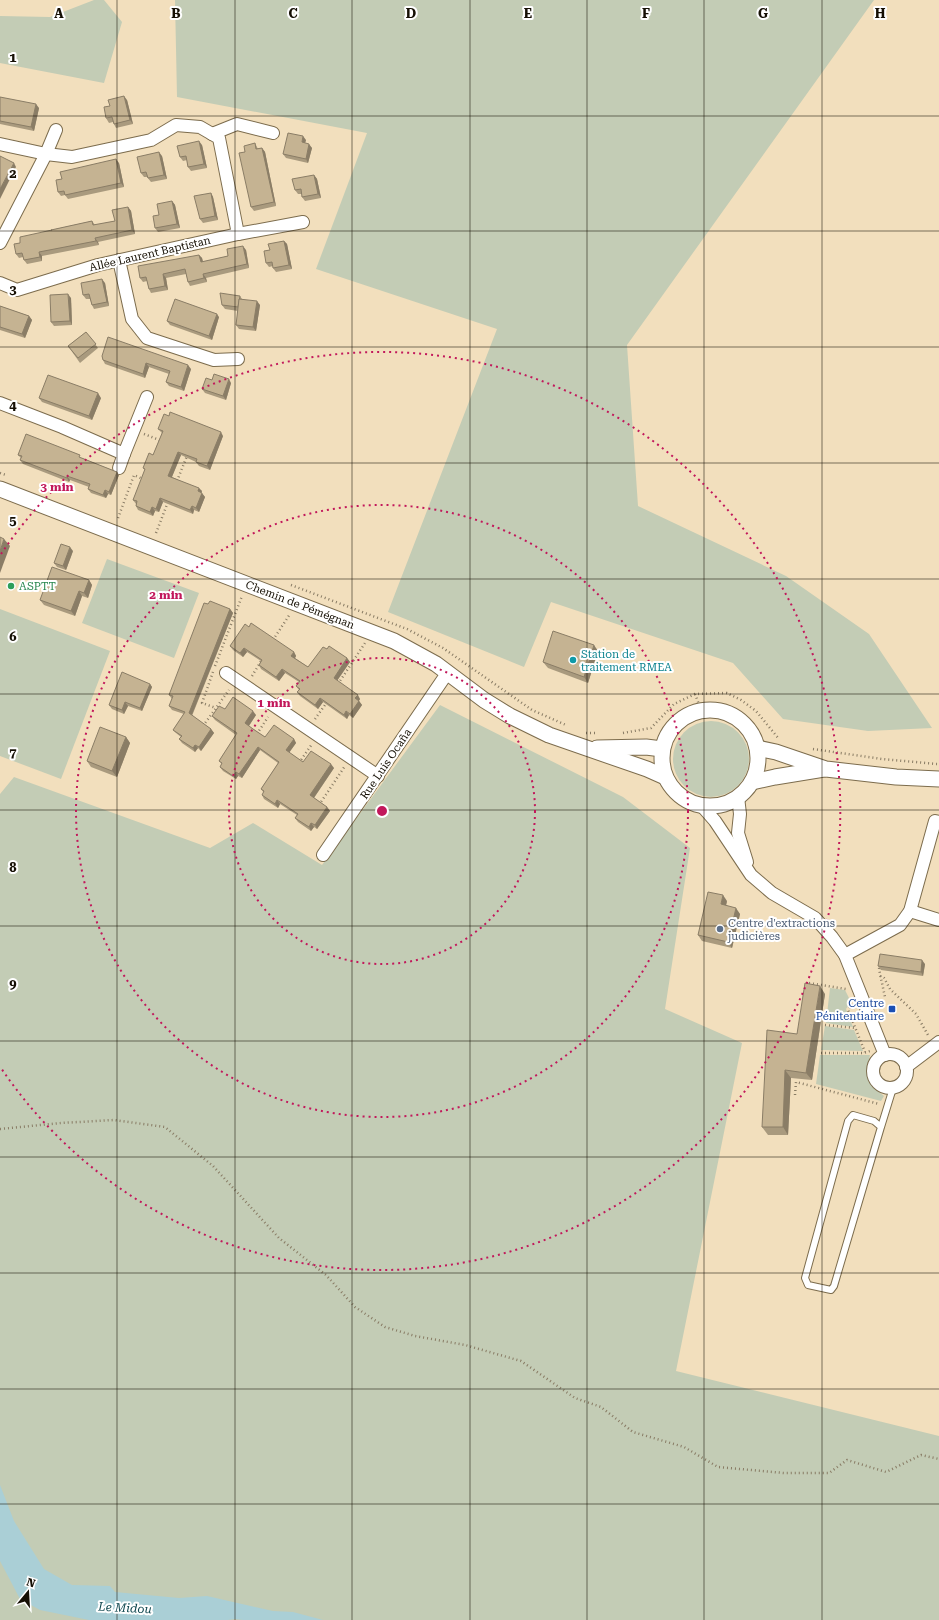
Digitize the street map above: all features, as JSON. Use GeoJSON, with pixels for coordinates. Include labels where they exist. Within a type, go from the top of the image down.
{"type":"FeatureCollection","features":[{"type":"Feature","properties":{"kind":"street"},"geometry":{"type":"LineString","coordinates":[[212,134],[237,124],[273,133]]}},
{"type":"Feature","properties":{"kind":"street"},"geometry":{"type":"LineString","coordinates":[[0,144],[46,154],[72,157],[151,140],[176,125],[200,127],[219,138],[238,234]]}},
{"type":"Feature","properties":{"kind":"street"},"geometry":{"type":"LineString","coordinates":[[0,243],[46,154],[56,130]]}},
{"type":"Feature","properties":{"kind":"street","name":"Allée Laurent Baptistan"},"geometry":{"type":"LineString","coordinates":[[0,283],[17,290],[119,260],[238,234],[303,222]]}},
{"type":"Feature","properties":{"kind":"street"},"geometry":{"type":"LineString","coordinates":[[119,260],[132,320],[147,338],[214,360],[238,359]]}},
{"type":"Feature","properties":{"kind":"street"},"geometry":{"type":"LineString","coordinates":[[119,468],[147,397]]}},
{"type":"Feature","properties":{"kind":"street"},"geometry":{"type":"LineString","coordinates":[[0,402],[124,454]]}},
{"type":"Feature","properties":{"kind":"street","name":"Chemin de Pémégnan"},"geometry":{"type":"LineString","coordinates":[[0,489],[296,603],[415,651],[448,672],[484,700],[510,716],[549,735],[647,769],[665,777]]}},
{"type":"Feature","properties":{"kind":"street","name":"Rue Luis Ocaña"},"geometry":{"type":"LineString","coordinates":[[323,855],[448,672]]}},
{"type":"Feature","properties":{"kind":"street"},"geometry":{"type":"LineString","coordinates":[[226,673],[315,730],[351,758],[378,776]]}},
{"type":"Feature","properties":{"kind":"street"},"geometry":{"type":"LineString","coordinates":[[701,710],[720,710],[737,718],[750,731],[757,748],[758,765],[752,782],[738,797],[721,805],[701,805],[686,800],[674,790],[665,777],[662,763],[662,749],[667,735],[676,723],[687,715],[701,710]]}},
{"type":"Feature","properties":{"kind":"street","name":"Chemin de Pémégnan"},"geometry":{"type":"LineString","coordinates":[[586,748],[646,747],[662,749]]}},
{"type":"Feature","properties":{"kind":"street"},"geometry":{"type":"LineString","coordinates":[[757,748],[776,752],[826,769],[896,777],[939,779]]}},
{"type":"Feature","properties":{"kind":"street"},"geometry":{"type":"LineString","coordinates":[[752,782],[776,776],[826,769]]}},
{"type":"Feature","properties":{"kind":"street"},"geometry":{"type":"LineString","coordinates":[[738,797],[740,814],[738,832],[751,874]]}},
{"type":"Feature","properties":{"kind":"street"},"geometry":{"type":"LineString","coordinates":[[701,805],[715,821],[751,874],[772,893],[815,918],[832,936],[845,955],[885,1055]]}},
{"type":"Feature","properties":{"kind":"street"},"geometry":{"type":"LineString","coordinates":[[845,955],[900,925],[910,911],[935,821],[939,822]]}},
{"type":"Feature","properties":{"kind":"street"},"geometry":{"type":"LineString","coordinates":[[910,911],[939,920]]}},
{"type":"Feature","properties":{"kind":"street"},"geometry":{"type":"LineString","coordinates":[[906,1067],[936,1044]]}},
{"type":"Feature","properties":{"kind":"street"},"geometry":{"type":"LineString","coordinates":[[890,1054],[900,1058],[906,1067],[906,1073],[902,1083],[893,1088],[882,1086],[877,1083],[873,1072],[876,1062],[885,1055],[890,1054]]}},
{"type":"Feature","properties":{"kind":"lane"},"geometry":{"type":"LineString","coordinates":[[880,1127],[874,1121],[853,1115],[848,1121],[805,1278],[808,1285],[831,1290],[834,1286],[880,1127],[893,1088]]}},
{"type":"Feature","properties":{"kind":"path"},"geometry":{"type":"LineString","coordinates":[[134,430],[167,443]]}},
{"type":"Feature","properties":{"kind":"path"},"geometry":{"type":"LineString","coordinates":[[176,484],[188,452]]}},
{"type":"Feature","properties":{"kind":"path"},"geometry":{"type":"LineString","coordinates":[[118,518],[134,475],[147,480]]}},
{"type":"Feature","properties":{"kind":"path"},"geometry":{"type":"LineString","coordinates":[[156,534],[170,498]]}},
{"type":"Feature","properties":{"kind":"path"},"geometry":{"type":"LineString","coordinates":[[216,708],[202,703],[247,584]]}},
{"type":"Feature","properties":{"kind":"path"},"geometry":{"type":"LineString","coordinates":[[272,642],[296,603]]}},
{"type":"Feature","properties":{"kind":"path"},"geometry":{"type":"LineString","coordinates":[[338,685],[372,633]]}},
{"type":"Feature","properties":{"kind":"path"},"geometry":{"type":"LineString","coordinates":[[249,681],[264,655]]}},
{"type":"Feature","properties":{"kind":"path"},"geometry":{"type":"LineString","coordinates":[[199,732],[236,680]]}},
{"type":"Feature","properties":{"kind":"path"},"geometry":{"type":"LineString","coordinates":[[695,694],[701,710]]}},
{"type":"Feature","properties":{"kind":"path"},"geometry":{"type":"LineString","coordinates":[[650,728],[674,704],[695,694],[727,694],[741,700],[756,710],[780,740]]}},
{"type":"Feature","properties":{"kind":"path"},"geometry":{"type":"LineString","coordinates":[[296,767],[329,698]]}},
{"type":"Feature","properties":{"kind":"path"},"geometry":{"type":"LineString","coordinates":[[256,736],[268,718]]}},
{"type":"Feature","properties":{"kind":"path"},"geometry":{"type":"LineString","coordinates":[[806,748],[882,759],[939,764]]}},
{"type":"Feature","properties":{"kind":"path"},"geometry":{"type":"LineString","coordinates":[[315,810],[351,758]]}},
{"type":"Feature","properties":{"kind":"path"},"geometry":{"type":"LineString","coordinates":[[880,962],[879,970],[885,997]]}},
{"type":"Feature","properties":{"kind":"path"},"geometry":{"type":"LineString","coordinates":[[880,976],[884,978],[890,989],[916,1014],[936,1044]]}},
{"type":"Feature","properties":{"kind":"path"},"geometry":{"type":"LineString","coordinates":[[809,983],[845,988],[849,993]]}},
{"type":"Feature","properties":{"kind":"path"},"geometry":{"type":"LineString","coordinates":[[853,1002],[848,1010],[865,1052]]}},
{"type":"Feature","properties":{"kind":"path"},"geometry":{"type":"LineString","coordinates":[[825,1025],[856,1028]]}},
{"type":"Feature","properties":{"kind":"path"},"geometry":{"type":"LineString","coordinates":[[821,1053],[870,1051]]}},
{"type":"Feature","properties":{"kind":"path"},"geometry":{"type":"LineString","coordinates":[[795,1096],[796,1082],[887,1106]]}},
{"type":"Feature","properties":{"kind":"path"},"geometry":{"type":"LineString","coordinates":[[0,1129],[114,1120],[165,1126],[213,1166],[278,1238],[326,1275],[355,1307],[385,1327],[415,1336],[465,1345],[521,1361],[575,1398],[600,1407],[633,1432],[684,1447],[718,1467],[784,1473],[830,1473],[848,1460],[886,1472],[921,1455],[939,1459]]}},
{"type":"Feature","properties":{"kind":"green space"},"geometry":{"type":"Polygon","coordinates":[[[94,0],[104,0],[122,22],[104,83],[0,63],[0,16],[50,17],[94,0]]]}},
{"type":"Feature","properties":{"kind":"green space"},"geometry":{"type":"Polygon","coordinates":[[[175,0],[874,0],[627,345],[638,506],[786,576],[869,634],[932,728],[868,731],[783,719],[733,663],[551,602],[524,667],[388,612],[497,329],[316,269],[367,133],[177,97],[175,0]]]}},
{"type":"Feature","properties":{"kind":"green space"},"geometry":{"type":"Polygon","coordinates":[[[107,559],[199,593],[174,658],[82,623],[107,559]]]}},
{"type":"Feature","properties":{"kind":"green space"},"geometry":{"type":"Polygon","coordinates":[[[0,609],[110,651],[61,779],[0,756],[0,609]]]}},
{"type":"Feature","properties":{"kind":"green space"},"geometry":{"type":"Polygon","coordinates":[[[440,705],[623,797],[690,848],[665,1009],[742,1043],[676,1371],[939,1436],[939,1620],[0,1620],[0,794],[14,777],[210,848],[253,823],[322,865],[440,705]]]}},
{"type":"Feature","properties":{"kind":"green space"},"geometry":{"type":"Polygon","coordinates":[[[711,721],[725,724],[738,732],[746,745],[749,759],[746,773],[738,786],[725,794],[711,797],[697,794],[684,786],[676,773],[673,759],[676,745],[684,732],[697,724],[711,721]]]}},
{"type":"Feature","properties":{"kind":"green space"},"geometry":{"type":"Polygon","coordinates":[[[830,988],[845,990],[851,1002],[846,1009],[853,1027],[826,1023],[830,988]]]}},
{"type":"Feature","properties":{"kind":"green space"},"geometry":{"type":"Polygon","coordinates":[[[825,1026],[854,1030],[863,1051],[821,1050],[825,1026]]]}},
{"type":"Feature","properties":{"kind":"green space"},"geometry":{"type":"Polygon","coordinates":[[[820,1055],[870,1055],[867,1074],[870,1083],[884,1096],[881,1101],[816,1084],[820,1055]]]}},
{"type":"Feature","properties":{"kind":"water","name":"Le Midou"},"geometry":{"type":"Polygon","coordinates":[[[0,1485],[14,1521],[44,1569],[72,1585],[110,1586],[115,1592],[179,1598],[207,1596],[273,1611],[293,1612],[323,1620],[89,1620],[40,1610],[20,1599],[0,1561],[0,1485]]]}},
{"type":"Feature","properties":{"kind":"building"},"geometry":{"type":"Polygon","coordinates":[[[124,96],[130,120],[114,124],[112,117],[106,118],[104,107],[110,106],[108,100],[124,96]]]}},
{"type":"Feature","properties":{"kind":"building"},"geometry":{"type":"Polygon","coordinates":[[[0,97],[36,104],[31,127],[0,121],[0,97]]]}},
{"type":"Feature","properties":{"kind":"building"},"geometry":{"type":"Polygon","coordinates":[[[288,133],[303,136],[302,142],[309,144],[306,159],[283,154],[288,133]]]}},
{"type":"Feature","properties":{"kind":"building"},"geometry":{"type":"Polygon","coordinates":[[[199,141],[204,164],[188,167],[186,156],[180,157],[177,146],[199,141]]]}},
{"type":"Feature","properties":{"kind":"building"},"geometry":{"type":"Polygon","coordinates":[[[255,143],[256,149],[262,148],[274,202],[251,207],[239,153],[245,152],[244,146],[255,143]]]}},
{"type":"Feature","properties":{"kind":"building"},"geometry":{"type":"Polygon","coordinates":[[[159,152],[164,175],[148,178],[146,172],[141,173],[137,157],[159,152]]]}},
{"type":"Feature","properties":{"kind":"building"},"geometry":{"type":"Polygon","coordinates":[[[0,156],[14,163],[0,189],[0,156]]]}},
{"type":"Feature","properties":{"kind":"building"},"geometry":{"type":"Polygon","coordinates":[[[116,159],[121,183],[65,195],[64,191],[58,192],[56,180],[62,179],[60,172],[116,159]]]}},
{"type":"Feature","properties":{"kind":"building"},"geometry":{"type":"Polygon","coordinates":[[[314,175],[318,194],[302,197],[301,189],[295,190],[292,179],[314,175]]]}},
{"type":"Feature","properties":{"kind":"building"},"geometry":{"type":"Polygon","coordinates":[[[211,193],[215,216],[200,219],[194,196],[211,193]]]}},
{"type":"Feature","properties":{"kind":"building"},"geometry":{"type":"Polygon","coordinates":[[[172,201],[177,224],[155,228],[153,216],[159,215],[157,204],[172,201]]]}},
{"type":"Feature","properties":{"kind":"building"},"geometry":{"type":"Polygon","coordinates":[[[128,207],[132,230],[95,238],[96,241],[39,252],[40,257],[24,260],[22,253],[16,254],[14,244],[20,243],[20,237],[92,221],[93,225],[115,221],[112,210],[128,207]]]}},
{"type":"Feature","properties":{"kind":"building"},"geometry":{"type":"Polygon","coordinates":[[[284,241],[289,265],[273,268],[272,262],[266,263],[264,251],[270,250],[268,244],[284,241]]]}},
{"type":"Feature","properties":{"kind":"building"},"geometry":{"type":"Polygon","coordinates":[[[243,246],[247,264],[203,274],[204,278],[188,282],[185,269],[163,274],[165,286],[149,289],[146,277],[140,278],[138,266],[199,255],[201,262],[228,256],[227,249],[243,246]]]}},
{"type":"Feature","properties":{"kind":"building"},"geometry":{"type":"Polygon","coordinates":[[[102,279],[107,302],[92,305],[89,294],[83,295],[81,283],[102,279]]]}},
{"type":"Feature","properties":{"kind":"building"},"geometry":{"type":"Polygon","coordinates":[[[220,293],[240,296],[238,307],[222,305],[220,293]]]}},
{"type":"Feature","properties":{"kind":"building"},"geometry":{"type":"Polygon","coordinates":[[[68,294],[70,321],[51,322],[50,295],[68,294]]]}},
{"type":"Feature","properties":{"kind":"building"},"geometry":{"type":"Polygon","coordinates":[[[175,299],[217,314],[209,336],[167,321],[175,299]]]}},
{"type":"Feature","properties":{"kind":"building"},"geometry":{"type":"Polygon","coordinates":[[[239,299],[257,301],[253,327],[236,325],[239,299]]]}},
{"type":"Feature","properties":{"kind":"building"},"geometry":{"type":"Polygon","coordinates":[[[0,306],[29,316],[22,334],[0,327],[0,306]]]}},
{"type":"Feature","properties":{"kind":"building"},"geometry":{"type":"Polygon","coordinates":[[[86,332],[96,344],[78,358],[68,346],[86,332]]]}},
{"type":"Feature","properties":{"kind":"building"},"geometry":{"type":"Polygon","coordinates":[[[108,337],[188,365],[181,387],[166,382],[170,371],[146,363],[143,374],[103,360],[102,356],[108,337]]]}},
{"type":"Feature","properties":{"kind":"building"},"geometry":{"type":"Polygon","coordinates":[[[214,374],[229,379],[223,396],[202,389],[206,378],[212,380],[214,374]]]}},
{"type":"Feature","properties":{"kind":"building"},"geometry":{"type":"Polygon","coordinates":[[[48,375],[98,393],[89,416],[39,398],[48,375]]]}},
{"type":"Feature","properties":{"kind":"building"},"geometry":{"type":"Polygon","coordinates":[[[170,412],[221,432],[207,466],[196,462],[197,459],[178,452],[168,476],[199,488],[198,491],[202,493],[196,508],[192,506],[190,510],[160,498],[156,509],[152,507],[150,512],[136,506],[137,501],[133,500],[145,469],[143,468],[149,453],[153,455],[163,431],[158,429],[164,414],[169,416],[170,412]]]}},
{"type":"Feature","properties":{"kind":"building"},"geometry":{"type":"Polygon","coordinates":[[[26,434],[80,455],[79,457],[117,472],[109,492],[105,490],[103,495],[88,489],[90,484],[67,476],[67,478],[20,460],[22,456],[18,455],[26,434]]]}},
{"type":"Feature","properties":{"kind":"building"},"geometry":{"type":"Polygon","coordinates":[[[0,537],[4,539],[0,551],[0,537]]]}},
{"type":"Feature","properties":{"kind":"building"},"geometry":{"type":"Polygon","coordinates":[[[61,544],[70,547],[63,566],[54,563],[61,544]]]}},
{"type":"Feature","properties":{"kind":"building"},"geometry":{"type":"Polygon","coordinates":[[[52,567],[89,580],[84,593],[79,591],[71,611],[40,600],[52,567]]]}},
{"type":"Feature","properties":{"kind":"building"},"geometry":{"type":"Polygon","coordinates":[[[210,601],[230,609],[189,713],[211,729],[199,747],[195,745],[193,748],[179,739],[182,736],[173,730],[185,712],[169,706],[173,696],[169,695],[204,603],[208,604],[210,601]]]}},
{"type":"Feature","properties":{"kind":"building"},"geometry":{"type":"Polygon","coordinates":[[[251,623],[294,652],[291,656],[308,667],[323,647],[327,649],[329,646],[347,658],[334,678],[358,695],[355,698],[359,701],[350,714],[346,711],[344,715],[320,698],[315,705],[297,692],[300,689],[296,686],[300,681],[282,669],[276,677],[259,665],[262,660],[244,648],[240,653],[230,646],[245,624],[249,627],[251,623]]]}},
{"type":"Feature","properties":{"kind":"building","name":"Station de traitement RMEA"},"geometry":{"type":"Polygon","coordinates":[[[553,631],[594,645],[584,677],[543,662],[553,631]]]}},
{"type":"Feature","properties":{"kind":"building"},"geometry":{"type":"Polygon","coordinates":[[[122,672],[150,684],[140,708],[125,702],[122,710],[109,705],[122,672]]]}},
{"type":"Feature","properties":{"kind":"building"},"geometry":{"type":"Polygon","coordinates":[[[233,697],[253,711],[245,723],[253,729],[265,737],[274,725],[294,739],[286,750],[303,762],[311,751],[331,764],[310,795],[327,807],[315,825],[311,823],[309,827],[295,818],[298,814],[277,800],[275,804],[262,795],[264,791],[261,789],[279,762],[258,747],[239,774],[236,772],[233,776],[220,767],[222,763],[219,761],[237,733],[212,716],[219,706],[225,709],[233,697]]]}},
{"type":"Feature","properties":{"kind":"building"},"geometry":{"type":"Polygon","coordinates":[[[100,727],[126,737],[112,771],[87,761],[100,727]]]}},
{"type":"Feature","properties":{"kind":"building"},"geometry":{"type":"Polygon","coordinates":[[[708,892],[723,895],[721,904],[736,908],[728,942],[698,935],[708,892]]]}},
{"type":"Feature","properties":{"kind":"building"},"geometry":{"type":"Polygon","coordinates":[[[880,954],[922,960],[921,972],[878,966],[880,954]]]}},
{"type":"Feature","properties":{"kind":"building"},"geometry":{"type":"Polygon","coordinates":[[[805,983],[820,986],[806,1073],[785,1070],[783,1127],[762,1127],[767,1030],[797,1034],[805,983]]]}},
{"type":"Feature","properties":{"kind":"place","name":"ASPTT"},"geometry":{"type":"Point","coordinates":[11,586]}},
{"type":"Feature","properties":{"kind":"place","name":"Station de traitement RMEA"},"geometry":{"type":"Point","coordinates":[573,660]}},
{"type":"Feature","properties":{"kind":"place","name":"Centre d'extractions judicières"},"geometry":{"type":"Point","coordinates":[720,929]}},
{"type":"Feature","properties":{"kind":"place","name":"Centre Pénitentiaire"},"geometry":{"type":"Point","coordinates":[892,1009]}}]}
